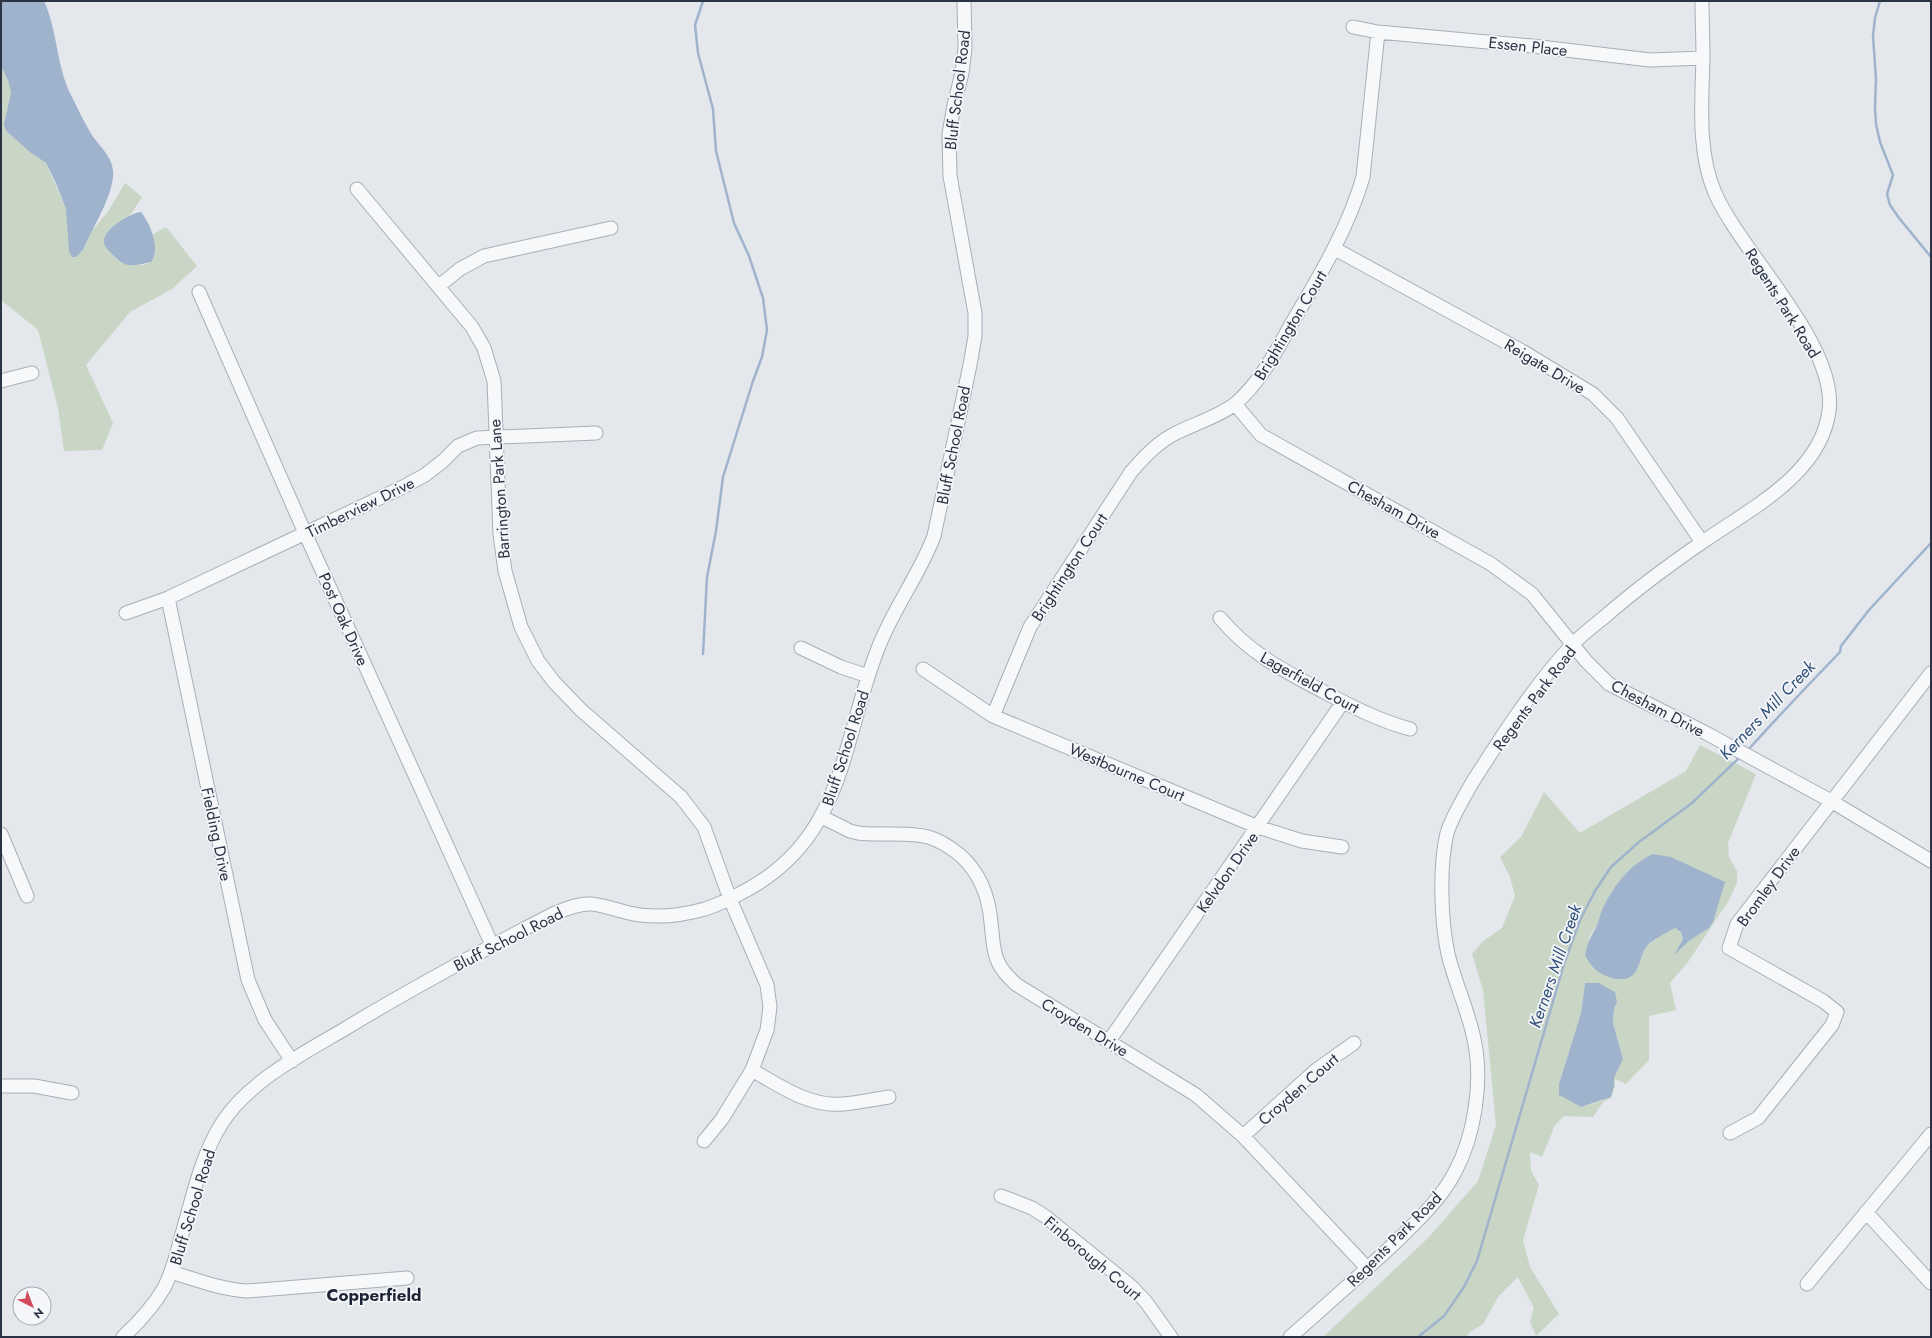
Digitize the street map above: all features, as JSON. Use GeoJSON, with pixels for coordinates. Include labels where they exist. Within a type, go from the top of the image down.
{"type":"FeatureCollection","features":[{"type":"Feature","properties":{"kind":"street","name":"Bluff School Road"},"geometry":{"type":"LineString","coordinates":[[124,1337],[145,1316],[157,1299],[171,1272],[201,1166],[223,1122],[249,1093],[292,1061],[389,1002],[555,912],[574,906],[590,904],[630,913],[665,917],[707,908],[768,878],[783,866],[812,834],[822,817],[838,776],[868,676],[884,630],[928,551],[934,536],[975,336],[973,291],[950,176],[948,155],[953,112],[962,73],[965,48],[964,1]]}},
{"type":"Feature","properties":{"kind":"street","name":"Regents Park Road"},"geometry":{"type":"LineString","coordinates":[[1290,1337],[1368,1269],[1417,1221],[1449,1183],[1462,1157],[1475,1108],[1477,1085],[1475,1042],[1448,954],[1442,879],[1448,829],[1471,786],[1518,715],[1572,644],[1620,603],[1702,542],[1780,490],[1799,470],[1818,443],[1829,412],[1827,381],[1819,356],[1805,331],[1730,219],[1715,193],[1705,162],[1701,98],[1703,58],[1702,1]]}},
{"type":"Feature","properties":{"kind":"street","name":"Essen Place"},"geometry":{"type":"LineString","coordinates":[[1354,27],[1378,32],[1532,46],[1650,60],[1703,58]]}},
{"type":"Feature","properties":{"kind":"street","name":"Brightington Court"},"geometry":{"type":"LineString","coordinates":[[993,716],[1030,627],[1131,472],[1158,444],[1174,434],[1235,404],[1262,376],[1335,249],[1358,196],[1363,177],[1378,32]]}},
{"type":"Feature","properties":{"kind":"street","name":"Barrington Park Lane"},"geometry":{"type":"LineString","coordinates":[[357,189],[472,327],[484,348],[490,363],[494,381],[494,436],[500,534],[505,571],[521,627],[538,661],[554,682],[581,710],[681,797],[704,827],[730,898],[767,985],[770,1007],[767,1030],[752,1070],[722,1119],[704,1141]]}},
{"type":"Feature","properties":{"kind":"street"},"geometry":{"type":"LineString","coordinates":[[439,286],[460,269],[484,256],[611,228]]}},
{"type":"Feature","properties":{"kind":"street","name":"Reigate Drive"},"geometry":{"type":"LineString","coordinates":[[1335,249],[1522,351],[1593,394],[1617,418],[1702,542]]}},
{"type":"Feature","properties":{"kind":"street","name":"Post Oak Drive"},"geometry":{"type":"LineString","coordinates":[[199,292],[305,534],[492,945]]}},
{"type":"Feature","properties":{"kind":"street"},"geometry":{"type":"LineString","coordinates":[[1,381],[32,372]]}},
{"type":"Feature","properties":{"kind":"street","name":"Chesham Drive"},"geometry":{"type":"LineString","coordinates":[[1235,404],[1262,435],[1491,564],[1532,594],[1572,644],[1609,684],[1706,733],[1831,801],[1931,861]]}},
{"type":"Feature","properties":{"kind":"street","name":"Timberview Drive"},"geometry":{"type":"LineString","coordinates":[[126,613],[168,598],[403,488],[443,461],[458,446],[477,438],[494,436],[596,434]]}},
{"type":"Feature","properties":{"kind":"street","name":"Fielding Drive"},"geometry":{"type":"LineString","coordinates":[[168,598],[248,980],[265,1020],[292,1061]]}},
{"type":"Feature","properties":{"kind":"street","name":"Lagerfield Court"},"geometry":{"type":"LineString","coordinates":[[1220,618],[1237,638],[1274,666],[1343,702],[1390,724],[1410,729]]}},
{"type":"Feature","properties":{"kind":"street"},"geometry":{"type":"LineString","coordinates":[[801,648],[841,667],[868,676]]}},
{"type":"Feature","properties":{"kind":"street","name":"Westbourne Court"},"geometry":{"type":"LineString","coordinates":[[923,669],[993,716],[1258,827],[1302,841],[1342,847]]}},
{"type":"Feature","properties":{"kind":"street","name":"Bromley Drive"},"geometry":{"type":"LineString","coordinates":[[1730,1133],[1758,1118],[1832,1025],[1837,1012],[1823,1001],[1729,948],[1737,924],[1931,673]]}},
{"type":"Feature","properties":{"kind":"street","name":"Kelvdon Drive"},"geometry":{"type":"LineString","coordinates":[[1109,1041],[1343,702]]}},
{"type":"Feature","properties":{"kind":"street","name":"Croyden Drive"},"geometry":{"type":"LineString","coordinates":[[822,817],[858,833],[924,836],[944,843],[954,850],[966,861],[981,881],[991,922],[992,942],[995,955],[1008,977],[1017,986],[1196,1095],[1243,1136],[1368,1269]]}},
{"type":"Feature","properties":{"kind":"street"},"geometry":{"type":"LineString","coordinates":[[1,834],[27,896]]}},
{"type":"Feature","properties":{"kind":"street","name":"Croyden Court"},"geometry":{"type":"LineString","coordinates":[[1243,1136],[1316,1070],[1354,1043]]}},
{"type":"Feature","properties":{"kind":"street"},"geometry":{"type":"LineString","coordinates":[[752,1070],[798,1097],[824,1103],[842,1105],[889,1097]]}},
{"type":"Feature","properties":{"kind":"street"},"geometry":{"type":"LineString","coordinates":[[1,1086],[34,1086],[72,1093]]}},
{"type":"Feature","properties":{"kind":"street"},"geometry":{"type":"LineString","coordinates":[[1807,1284],[1931,1134]]}},
{"type":"Feature","properties":{"kind":"street","name":"Finborough Court"},"geometry":{"type":"LineString","coordinates":[[1001,1196],[1032,1208],[1046,1217],[1129,1284],[1146,1302],[1171,1337]]}},
{"type":"Feature","properties":{"kind":"street"},"geometry":{"type":"LineString","coordinates":[[1866,1212],[1931,1283]]}},
{"type":"Feature","properties":{"kind":"street"},"geometry":{"type":"LineString","coordinates":[[171,1272],[231,1290],[247,1291],[407,1278]]}},
{"type":"Feature","properties":{"kind":"green space"},"geometry":{"type":"Polygon","coordinates":[[[1,66],[8,79],[11,89],[6,131],[31,153],[46,163],[66,209],[69,224],[69,245],[76,257],[83,250],[92,231],[109,210],[125,183],[142,197],[131,214],[114,226],[105,246],[114,257],[120,262],[132,264],[140,265],[150,262],[154,253],[152,235],[166,227],[197,266],[172,289],[130,312],[86,365],[113,423],[102,450],[64,451],[58,408],[38,330],[1,300],[1,66]]]}},
{"type":"Feature","properties":{"kind":"green space"},"geometry":{"type":"Polygon","coordinates":[[[1700,745],[1756,774],[1728,843],[1729,857],[1737,871],[1737,883],[1729,900],[1688,962],[1670,983],[1676,1010],[1649,1016],[1649,1060],[1626,1084],[1615,1079],[1615,1086],[1611,1098],[1603,1102],[1593,1117],[1564,1116],[1555,1125],[1542,1157],[1530,1152],[1531,1171],[1539,1185],[1523,1240],[1530,1267],[1559,1314],[1536,1336],[1530,1322],[1534,1308],[1518,1277],[1498,1297],[1483,1324],[1470,1332],[1467,1337],[1323,1337],[1429,1237],[1478,1181],[1496,1125],[1483,990],[1472,954],[1482,942],[1502,928],[1515,896],[1510,877],[1500,857],[1521,837],[1544,792],[1580,833],[1686,771],[1700,745]],[[1613,888],[1597,925],[1590,935],[1585,956],[1596,969],[1609,976],[1620,980],[1638,968],[1640,959],[1650,943],[1675,928],[1681,932],[1683,939],[1675,953],[1695,936],[1703,933],[1613,888]],[[1585,983],[1581,1013],[1559,1084],[1581,1107],[1602,1101],[1614,1086],[1614,1078],[1623,1059],[1613,1023],[1614,1009],[1617,1002],[1585,983]]]}},
{"type":"Feature","properties":{"kind":"water"},"geometry":{"type":"Polygon","coordinates":[[[1,1],[44,1],[49,13],[63,74],[67,85],[87,126],[108,156],[112,166],[113,180],[107,200],[83,250],[76,257],[72,257],[69,251],[66,209],[46,163],[31,153],[6,131],[4,125],[11,93],[8,80],[1,66],[1,1]]]}},
{"type":"Feature","properties":{"kind":"water"},"geometry":{"type":"Polygon","coordinates":[[[141,212],[151,229],[155,243],[154,257],[151,262],[138,265],[124,264],[106,247],[104,241],[105,236],[118,222],[124,218],[141,212]]]}},
{"type":"Feature","properties":{"kind":"water"},"geometry":{"type":"Polygon","coordinates":[[[1653,854],[1671,857],[1725,882],[1713,922],[1709,928],[1689,941],[1674,955],[1683,939],[1681,932],[1675,928],[1649,944],[1644,950],[1637,969],[1633,975],[1622,979],[1609,977],[1597,971],[1585,956],[1588,943],[1597,925],[1602,910],[1617,884],[1636,864],[1653,854]]]}},
{"type":"Feature","properties":{"kind":"water"},"geometry":{"type":"Polygon","coordinates":[[[1585,983],[1599,983],[1615,992],[1617,1002],[1614,1009],[1613,1023],[1623,1059],[1614,1078],[1614,1086],[1611,1097],[1581,1107],[1559,1095],[1559,1084],[1581,1013],[1585,983]]]}},
{"type":"Feature","properties":{"kind":"waterway"},"geometry":{"type":"LineString","coordinates":[[703,1],[695,25],[698,53],[713,109],[716,151],[734,223],[749,256],[763,298],[767,330],[762,357],[723,477],[716,531],[707,577],[703,654]]}},
{"type":"Feature","properties":{"kind":"waterway","name":"Kerners Mill Creek"},"geometry":{"type":"LineString","coordinates":[[1880,1],[1875,18],[1873,36],[1876,79],[1875,107],[1876,124],[1880,142],[1893,175],[1887,194],[1890,205],[1899,218],[1931,257]]}},
{"type":"Feature","properties":{"kind":"waterway","name":"Kerners Mill Creek"},"geometry":{"type":"LineString","coordinates":[[1747,751],[1840,652],[1841,646],[1869,610],[1931,543]]}},
{"type":"Feature","properties":{"kind":"waterway","name":"Kerners Mill Creek"},"geometry":{"type":"LineString","coordinates":[[1418,1337],[1444,1316],[1464,1287],[1477,1261],[1564,964],[1580,920],[1595,891],[1611,867],[1639,842],[1692,803],[1740,757]]}},
{"type":"Feature","properties":{"kind":"district","name":"Copperfield"},"geometry":{"type":"Point","coordinates":[374,1295]}}]}
